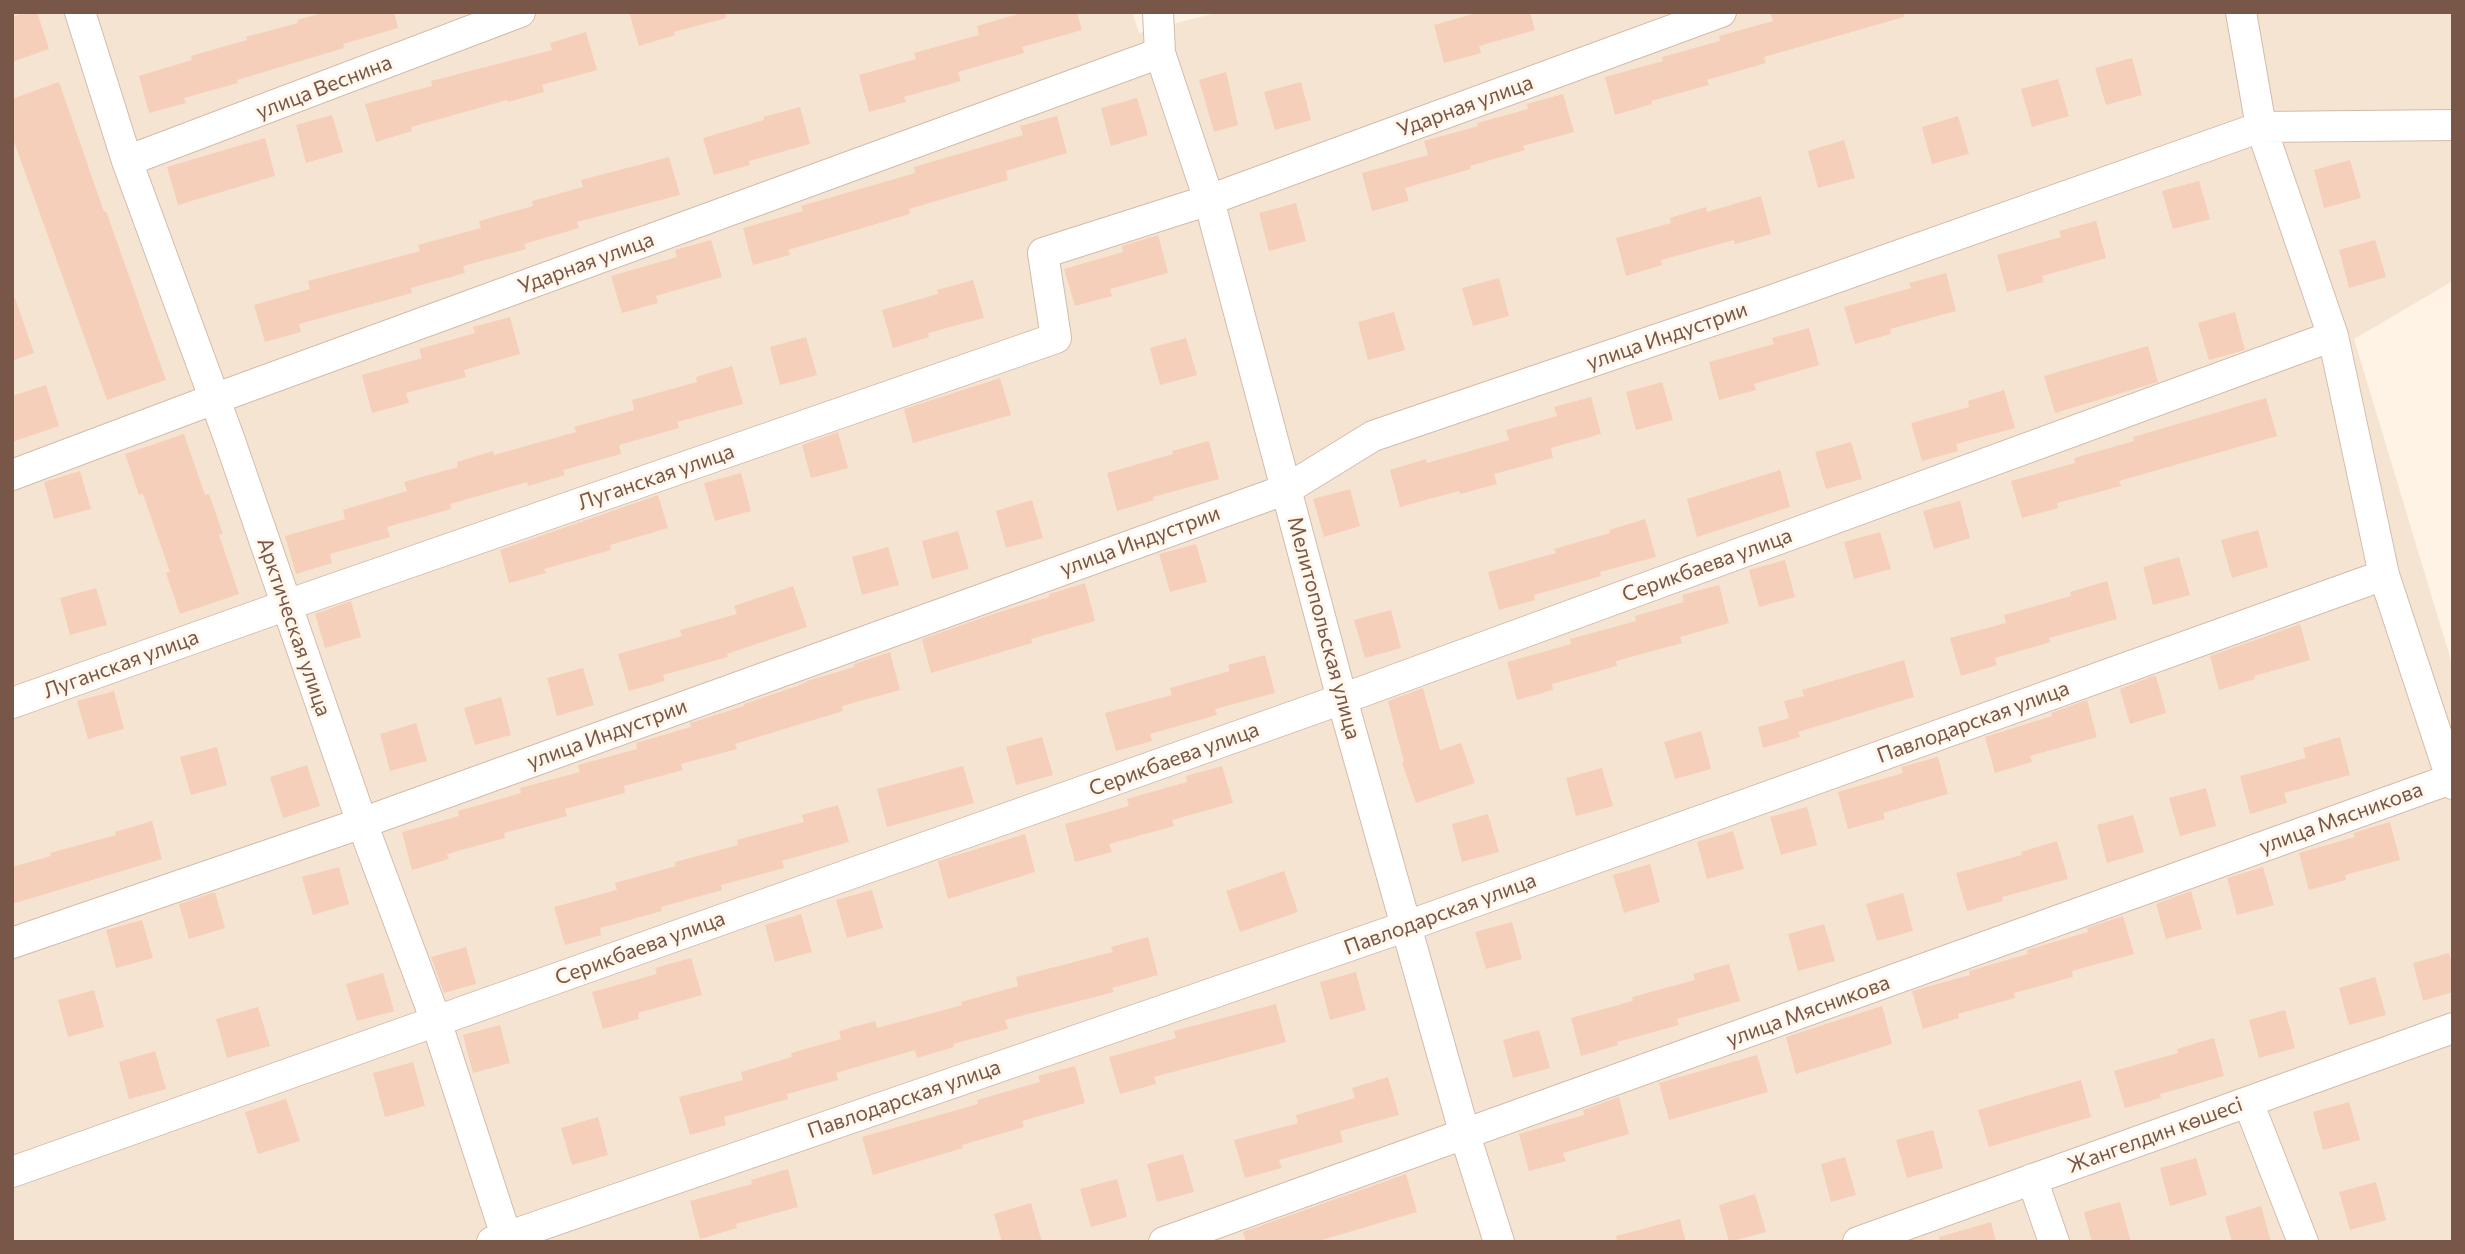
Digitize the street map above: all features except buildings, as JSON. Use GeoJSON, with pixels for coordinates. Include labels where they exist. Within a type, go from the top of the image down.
{"type":"FeatureCollection","features":[{"type":"Feature","properties":{"kind":"street","name":"Арктическая улица"},"geometry":{"type":"LineString","coordinates":[[80,12],[127,161],[214,399],[362,822],[436,1021],[502,1240]]}},
{"type":"Feature","properties":{"kind":"street","name":"улица Веснина"},"geometry":{"type":"LineString","coordinates":[[127,161],[520,12]]}},
{"type":"Feature","properties":{"kind":"street","name":"Мелитопольская улица"},"geometry":{"type":"LineString","coordinates":[[1158,12],[1160,53],[1209,200],[1342,699],[1465,1135],[1499,1242]]}},
{"type":"Feature","properties":{"kind":"street","name":"Ударная улица"},"geometry":{"type":"LineString","coordinates":[[1209,200],[1721,12]]}},
{"type":"Feature","properties":{"kind":"street"},"geometry":{"type":"LineString","coordinates":[[2241,12],[2261,127],[2333,336],[2384,575],[2452,781]]}},
{"type":"Feature","properties":{"kind":"street","name":"Ударная улица"},"geometry":{"type":"LineString","coordinates":[[12,475],[1160,53]]}},
{"type":"Feature","properties":{"kind":"street","name":"улица Индустрии"},"geometry":{"type":"LineString","coordinates":[[12,943],[362,822],[1287,489],[1373,436],[1769,301],[2261,127],[2453,125]]}},
{"type":"Feature","properties":{"kind":"street","name":"Луганская улица"},"geometry":{"type":"LineString","coordinates":[[12,704],[287,605],[1056,338],[1043,253],[1209,200]]}},
{"type":"Feature","properties":{"kind":"street","name":"Серикбаева улица"},"geometry":{"type":"LineString","coordinates":[[12,1172],[1342,699],[2333,336]]}},
{"type":"Feature","properties":{"kind":"street","name":"Павлодарская улица"},"geometry":{"type":"LineString","coordinates":[[502,1240],[1407,926],[2384,575]]}},
{"type":"Feature","properties":{"kind":"street","name":"улица Мясникова"},"geometry":{"type":"LineString","coordinates":[[1164,1242],[2452,781]]}},
{"type":"Feature","properties":{"kind":"street","name":"Жангелдин көшесі"},"geometry":{"type":"LineString","coordinates":[[1858,1242],[2453,1028]]}},
{"type":"Feature","properties":{"kind":"street"},"geometry":{"type":"LineString","coordinates":[[2248,1102],[2303,1242]]}},
{"type":"Feature","properties":{"kind":"street"},"geometry":{"type":"LineString","coordinates":[[2032,1179],[2054,1242]]}},
{"type":"Feature","properties":{"kind":"shaded area"},"geometry":{"type":"Polygon","coordinates":[[[12,12],[1132,12],[1139,33],[1219,12],[2453,12],[2453,281],[2354,339],[2453,667],[2453,1242],[12,1242],[12,12]]]}}]}
